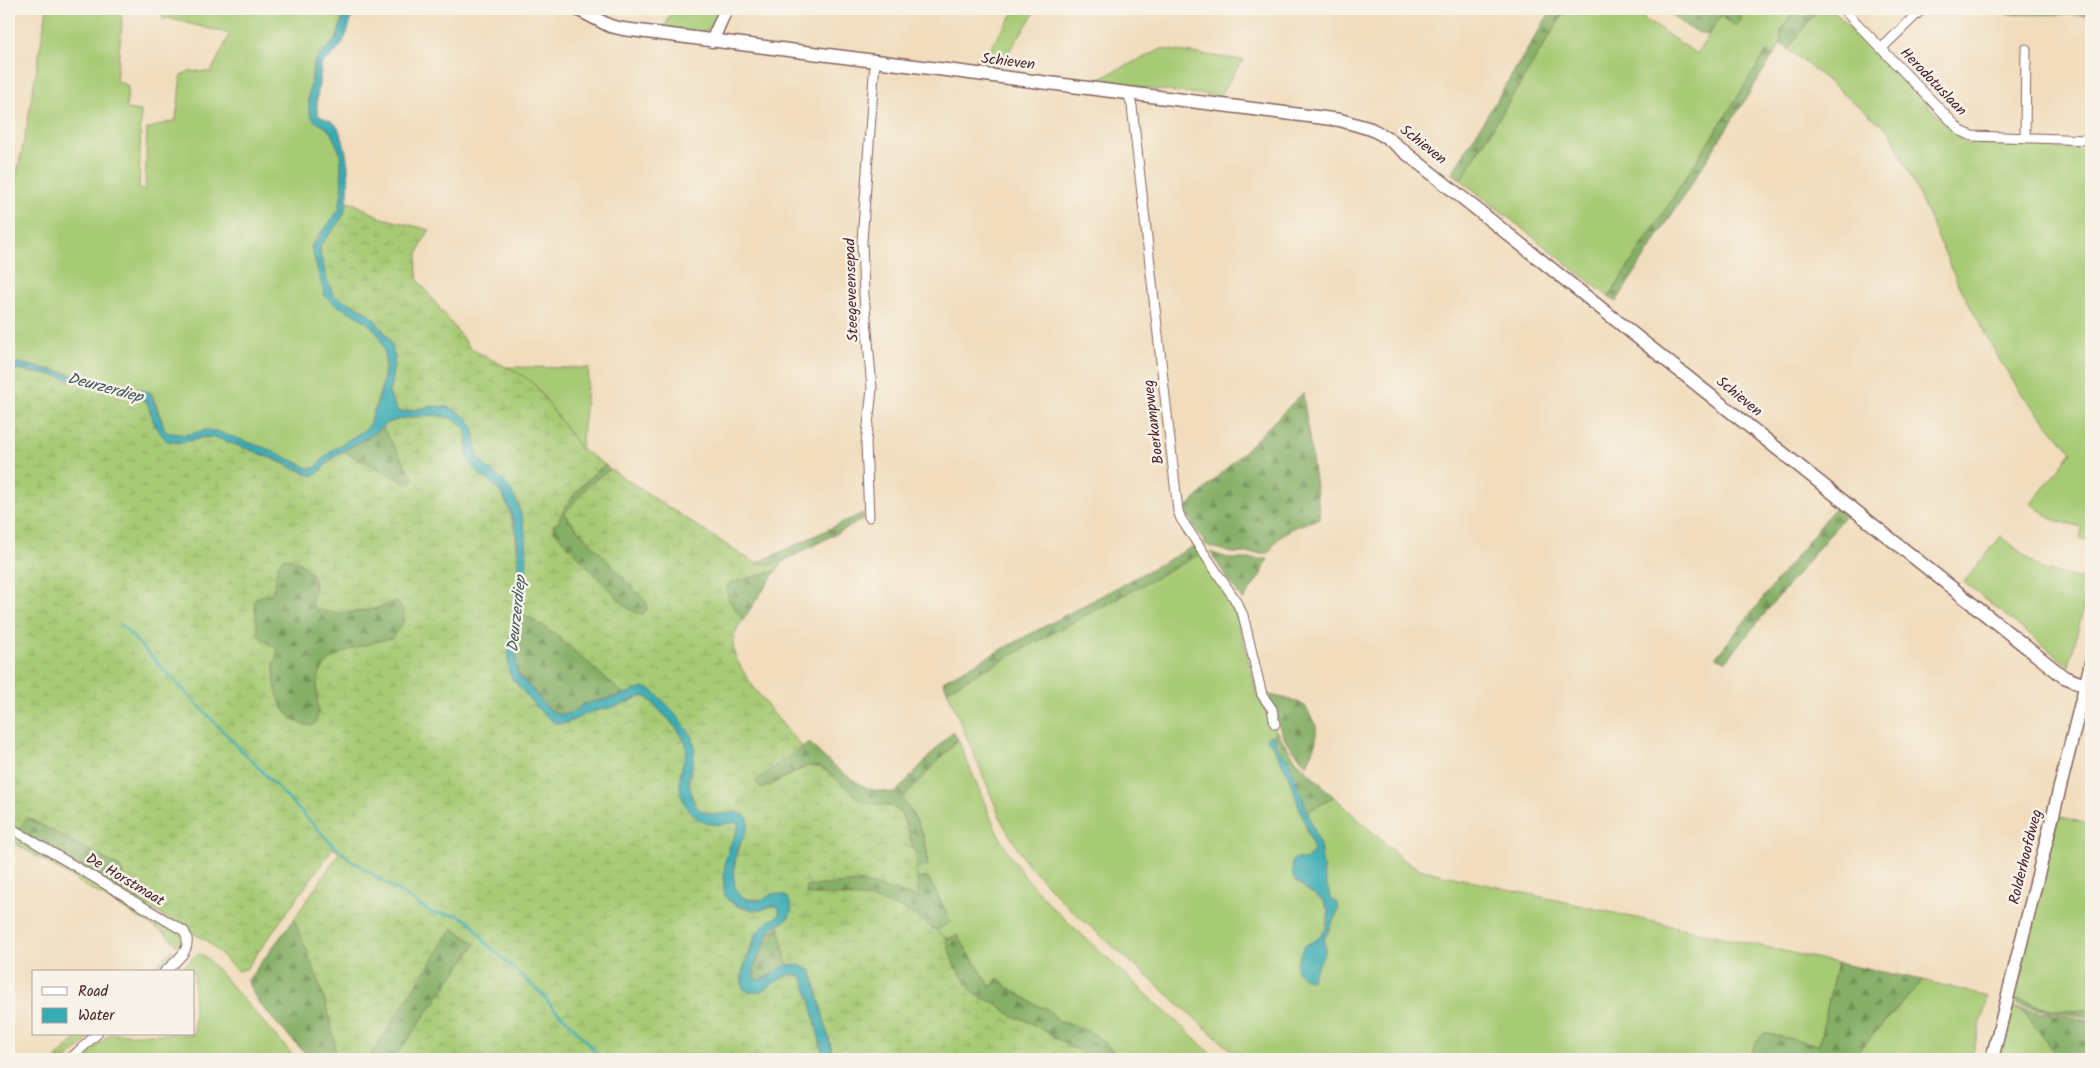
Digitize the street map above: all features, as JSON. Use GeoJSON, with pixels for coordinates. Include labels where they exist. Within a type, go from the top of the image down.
{"type":"FeatureCollection","features":[{"type":"Feature","properties":{"kind":"street","name":"Schieven"},"geometry":{"type":"LineString","coordinates":[[577,9],[610,26],[623,29],[1340,120],[1371,129],[1386,137],[2064,677],[2085,685]]}},
{"type":"Feature","properties":{"kind":"street"},"geometry":{"type":"LineString","coordinates":[[712,41],[726,9]]}},
{"type":"Feature","properties":{"kind":"street","name":"Herodotuslaan"},"geometry":{"type":"LineString","coordinates":[[1843,9],[1961,131],[1972,136],[2091,140]]}},
{"type":"Feature","properties":{"kind":"street","name":"Herodotuslaan"},"geometry":{"type":"LineString","coordinates":[[1882,48],[1922,9]]}},
{"type":"Feature","properties":{"kind":"street"},"geometry":{"type":"LineString","coordinates":[[2025,137],[2026,49]]}},
{"type":"Feature","properties":{"kind":"street","name":"Steegeveensepad"},"geometry":{"type":"LineString","coordinates":[[869,517],[866,443],[872,389],[864,295],[862,241],[875,61]]}},
{"type":"Feature","properties":{"kind":"street","name":"Boerkampweg"},"geometry":{"type":"LineString","coordinates":[[1128,93],[1132,106],[1178,511],[1181,519],[1234,598],[1243,615],[1262,695],[1272,709],[1276,724]]}},
{"type":"Feature","properties":{"kind":"street","name":"Rolderhoofdweg"},"geometry":{"type":"LineString","coordinates":[[1992,1059],[2091,663]]}},
{"type":"Feature","properties":{"kind":"street","name":"De Horstmaat"},"geometry":{"type":"LineString","coordinates":[[9,827],[184,931],[187,936],[187,947],[184,953],[166,970]]}},
{"type":"Feature","properties":{"kind":"street"},"geometry":{"type":"LineString","coordinates":[[70,1059],[95,1036]]}},
{"type":"Feature","properties":{"kind":"green space"},"geometry":{"type":"Polygon","coordinates":[[[47,9],[121,9],[122,24],[116,80],[128,86],[126,109],[141,111],[139,189],[145,190],[147,129],[176,120],[181,75],[190,71],[211,72],[230,34],[168,18],[164,20],[160,13],[162,9],[345,9],[337,38],[315,61],[313,66],[308,102],[320,124],[328,129],[334,138],[343,176],[342,201],[333,220],[317,237],[311,247],[325,296],[365,321],[376,332],[383,344],[385,358],[382,386],[368,428],[331,451],[315,468],[308,468],[279,454],[216,431],[179,435],[166,432],[152,393],[9,361],[9,212],[25,136],[47,9]]]}},
{"type":"Feature","properties":{"kind":"green space"},"geometry":{"type":"Polygon","coordinates":[[[672,9],[720,9],[713,25],[702,34],[664,30],[672,9]]]}},
{"type":"Feature","properties":{"kind":"green space"},"geometry":{"type":"Polygon","coordinates":[[[1016,9],[1037,9],[996,71],[977,69],[1016,9]]]}},
{"type":"Feature","properties":{"kind":"green space"},"geometry":{"type":"Polygon","coordinates":[[[1552,9],[1566,9],[1461,180],[1452,173],[1552,9]]]}},
{"type":"Feature","properties":{"kind":"green space"},"geometry":{"type":"Polygon","coordinates":[[[1566,9],[1641,9],[1645,15],[1643,18],[1697,54],[1720,16],[1742,18],[1729,9],[1795,9],[1781,31],[1781,44],[1773,56],[1767,52],[1609,297],[1461,180],[1566,9]]]}},
{"type":"Feature","properties":{"kind":"green space"},"geometry":{"type":"Polygon","coordinates":[[[1664,9],[1729,9],[1742,18],[1736,27],[1720,16],[1708,35],[1690,29],[1664,9]]]}},
{"type":"Feature","properties":{"kind":"green space"},"geometry":{"type":"Polygon","coordinates":[[[1795,9],[1818,9],[1788,49],[1781,44],[1781,31],[1795,9]]]}},
{"type":"Feature","properties":{"kind":"green space"},"geometry":{"type":"Polygon","coordinates":[[[1818,9],[1832,9],[1965,143],[2091,149],[2091,541],[2080,539],[2082,527],[2054,520],[2031,504],[2072,452],[2020,392],[1999,359],[1958,283],[1891,132],[1788,49],[1818,9]]]}},
{"type":"Feature","properties":{"kind":"green space"},"geometry":{"type":"Polygon","coordinates":[[[2002,9],[2091,9],[2091,15],[2007,14],[2002,9]]]}},
{"type":"Feature","properties":{"kind":"green space"},"geometry":{"type":"Polygon","coordinates":[[[1162,49],[1243,60],[1219,96],[1089,83],[1162,49]]]}},
{"type":"Feature","properties":{"kind":"green space"},"geometry":{"type":"Polygon","coordinates":[[[1767,51],[1773,56],[1616,302],[1609,297],[1767,51]]]}},
{"type":"Feature","properties":{"kind":"green space"},"geometry":{"type":"Polygon","coordinates":[[[346,202],[355,204],[382,218],[430,230],[418,253],[418,280],[471,349],[522,375],[535,385],[581,449],[605,465],[579,489],[563,511],[559,519],[560,521],[553,525],[553,530],[626,607],[636,613],[643,614],[647,608],[647,603],[564,514],[590,484],[610,469],[750,560],[759,564],[784,561],[776,571],[729,583],[727,588],[730,602],[743,620],[734,638],[733,645],[741,668],[761,698],[802,747],[755,781],[762,789],[808,766],[819,767],[831,774],[862,802],[893,807],[901,814],[916,856],[918,897],[862,882],[806,886],[807,895],[848,896],[874,900],[900,908],[917,917],[947,939],[954,965],[972,991],[979,997],[995,1003],[1014,1017],[1040,1028],[1071,1048],[1077,1049],[1087,1059],[834,1059],[814,979],[803,967],[796,964],[787,965],[779,926],[790,913],[790,905],[786,896],[778,895],[756,900],[744,897],[736,890],[734,868],[749,822],[746,817],[734,813],[711,814],[703,812],[697,807],[692,799],[690,790],[694,754],[691,736],[651,690],[645,688],[624,694],[556,635],[522,613],[526,550],[522,519],[507,485],[485,466],[478,457],[474,431],[466,418],[444,406],[431,406],[398,412],[389,394],[393,370],[388,336],[363,309],[334,296],[327,280],[320,254],[320,246],[344,214],[346,202]]]}},
{"type":"Feature","properties":{"kind":"green space"},"geometry":{"type":"Polygon","coordinates":[[[505,367],[589,368],[581,449],[535,385],[522,375],[505,367]]]}},
{"type":"Feature","properties":{"kind":"green space"},"geometry":{"type":"Polygon","coordinates":[[[9,368],[57,376],[136,396],[147,402],[156,428],[167,441],[179,443],[211,437],[217,438],[229,441],[311,475],[342,451],[408,484],[414,479],[382,426],[400,419],[424,415],[448,417],[457,421],[464,428],[467,436],[469,461],[503,496],[511,515],[518,556],[516,598],[508,660],[509,672],[512,678],[539,710],[556,723],[567,723],[591,712],[621,705],[642,696],[647,697],[675,726],[686,745],[686,756],[682,767],[680,787],[686,806],[699,819],[709,823],[724,824],[735,822],[739,824],[727,856],[724,879],[725,897],[736,905],[750,910],[762,910],[774,906],[779,907],[778,916],[756,936],[743,968],[743,988],[751,992],[758,991],[765,989],[786,976],[793,974],[801,976],[811,1003],[824,1059],[394,1059],[476,944],[453,928],[368,1059],[336,1059],[331,1023],[326,1005],[294,919],[339,853],[333,848],[246,969],[237,971],[207,941],[122,892],[124,876],[120,867],[27,817],[18,831],[9,825],[16,812],[9,807],[9,368]],[[283,558],[278,566],[271,594],[257,597],[254,602],[258,633],[262,639],[277,649],[274,674],[277,694],[281,704],[292,719],[301,724],[311,726],[315,724],[317,719],[317,686],[320,674],[326,665],[335,657],[357,647],[392,638],[403,623],[404,611],[396,601],[377,608],[360,611],[318,611],[312,604],[315,584],[312,574],[298,562],[283,558]]]}},
{"type":"Feature","properties":{"kind":"green space"},"geometry":{"type":"Polygon","coordinates":[[[1303,393],[1320,518],[1284,534],[1273,545],[1269,553],[1232,553],[1206,545],[1184,510],[1303,393]]]}},
{"type":"Feature","properties":{"kind":"green space"},"geometry":{"type":"Polygon","coordinates":[[[382,426],[414,479],[408,484],[342,451],[369,437],[382,426]]]}},
{"type":"Feature","properties":{"kind":"green space"},"geometry":{"type":"Polygon","coordinates":[[[605,465],[610,469],[590,484],[564,515],[645,600],[647,607],[643,614],[636,613],[626,607],[553,531],[559,515],[566,505],[582,486],[605,465]]]}},
{"type":"Feature","properties":{"kind":"green space"},"geometry":{"type":"Polygon","coordinates":[[[1837,505],[1847,513],[1726,661],[1716,657],[1837,505]]]}},
{"type":"Feature","properties":{"kind":"green space"},"geometry":{"type":"Polygon","coordinates":[[[863,513],[864,519],[784,561],[764,566],[757,563],[863,513]]]}},
{"type":"Feature","properties":{"kind":"green space"},"geometry":{"type":"Polygon","coordinates":[[[2001,536],[2041,569],[2090,581],[2069,666],[1964,582],[2001,536]]]}},
{"type":"Feature","properties":{"kind":"green space"},"geometry":{"type":"Polygon","coordinates":[[[1194,546],[1200,554],[947,690],[943,681],[1194,546]]]}},
{"type":"Feature","properties":{"kind":"green space"},"geometry":{"type":"Polygon","coordinates":[[[1210,552],[1231,559],[1268,559],[1263,571],[1243,601],[1210,552]]]}},
{"type":"Feature","properties":{"kind":"green space"},"geometry":{"type":"Polygon","coordinates":[[[1200,554],[1234,607],[1259,699],[1275,729],[1275,737],[1268,736],[1267,739],[1277,753],[1288,775],[1314,849],[1306,860],[1297,858],[1292,864],[1295,881],[1323,900],[1329,912],[1326,929],[1319,938],[1304,946],[1296,965],[1299,973],[1307,980],[1325,952],[1324,940],[1338,912],[1336,902],[1331,900],[1324,875],[1320,846],[1307,812],[1334,797],[1402,859],[1422,870],[1837,963],[1819,1045],[1764,1033],[1755,1045],[1749,1059],[1241,1059],[1066,905],[1026,862],[1004,826],[947,690],[1200,554]]]}},
{"type":"Feature","properties":{"kind":"green space"},"geometry":{"type":"Polygon","coordinates":[[[283,558],[295,560],[306,568],[313,579],[314,591],[342,614],[376,609],[387,602],[396,601],[404,611],[403,623],[399,631],[392,638],[375,642],[317,684],[319,715],[315,725],[311,726],[301,724],[292,719],[281,704],[277,694],[274,674],[277,649],[262,639],[258,633],[254,602],[257,597],[274,589],[277,568],[283,558]]]}},
{"type":"Feature","properties":{"kind":"green space"},"geometry":{"type":"Polygon","coordinates":[[[776,571],[743,620],[728,598],[728,583],[776,571]]]}},
{"type":"Feature","properties":{"kind":"green space"},"geometry":{"type":"Polygon","coordinates":[[[522,613],[556,635],[624,694],[593,702],[566,715],[558,714],[551,710],[517,672],[516,654],[522,613]]]}},
{"type":"Feature","properties":{"kind":"green space"},"geometry":{"type":"Polygon","coordinates":[[[1266,694],[1296,701],[1305,706],[1316,726],[1316,741],[1307,765],[1284,737],[1273,706],[1266,694]]]}},
{"type":"Feature","properties":{"kind":"green space"},"geometry":{"type":"Polygon","coordinates":[[[1275,729],[1296,760],[1334,797],[1307,812],[1288,759],[1278,751],[1275,744],[1275,729]]]}},
{"type":"Feature","properties":{"kind":"green space"},"geometry":{"type":"Polygon","coordinates":[[[953,731],[958,740],[902,799],[921,830],[926,848],[927,867],[915,869],[909,833],[904,819],[897,810],[893,807],[862,802],[824,770],[817,767],[805,767],[761,789],[754,780],[809,742],[829,762],[863,786],[895,793],[953,731]]]}},
{"type":"Feature","properties":{"kind":"green space"},"geometry":{"type":"Polygon","coordinates":[[[958,740],[996,830],[1010,856],[1025,877],[1054,909],[1217,1059],[1121,1059],[1096,1035],[1076,1026],[1060,1022],[1047,1008],[1040,1007],[1009,988],[998,978],[991,987],[957,935],[947,939],[933,929],[939,929],[951,921],[928,877],[916,879],[915,869],[927,866],[926,848],[921,830],[902,799],[958,740]]]}},
{"type":"Feature","properties":{"kind":"green space"},"geometry":{"type":"Polygon","coordinates":[[[2058,816],[2091,825],[2091,1008],[2073,1011],[2063,1011],[2017,999],[2016,1003],[2012,997],[2058,816]]]}},
{"type":"Feature","properties":{"kind":"green space"},"geometry":{"type":"Polygon","coordinates":[[[26,817],[120,867],[124,876],[122,892],[18,831],[26,817]]]}},
{"type":"Feature","properties":{"kind":"green space"},"geometry":{"type":"Polygon","coordinates":[[[9,829],[177,929],[183,936],[183,946],[175,945],[176,943],[164,933],[9,840],[9,829]]]}},
{"type":"Feature","properties":{"kind":"green space"},"geometry":{"type":"Polygon","coordinates":[[[928,877],[951,922],[939,929],[933,929],[912,914],[876,900],[855,896],[807,896],[806,886],[862,882],[918,890],[916,879],[928,877]]]}},
{"type":"Feature","properties":{"kind":"green space"},"geometry":{"type":"Polygon","coordinates":[[[294,919],[326,1005],[331,1023],[336,1059],[311,1059],[285,1033],[250,988],[248,980],[294,919]]]}},
{"type":"Feature","properties":{"kind":"green space"},"geometry":{"type":"Polygon","coordinates":[[[779,926],[787,965],[763,979],[757,980],[754,977],[753,970],[768,933],[779,926]]]}},
{"type":"Feature","properties":{"kind":"green space"},"geometry":{"type":"Polygon","coordinates":[[[453,928],[476,944],[394,1059],[368,1059],[453,928]]]}},
{"type":"Feature","properties":{"kind":"green space"},"geometry":{"type":"Polygon","coordinates":[[[957,935],[991,987],[998,978],[1009,988],[1040,1007],[1047,1008],[1060,1022],[1076,1026],[1096,1035],[1121,1059],[1087,1059],[1077,1049],[1071,1048],[1040,1028],[1014,1017],[995,1003],[979,997],[972,991],[954,965],[947,939],[957,935]]]}},
{"type":"Feature","properties":{"kind":"green space"},"geometry":{"type":"Polygon","coordinates":[[[172,950],[180,953],[164,970],[151,970],[172,950]]]}},
{"type":"Feature","properties":{"kind":"green space"},"geometry":{"type":"Polygon","coordinates":[[[197,954],[205,956],[296,1059],[82,1059],[108,1036],[195,1036],[195,970],[180,970],[197,954]]]}},
{"type":"Feature","properties":{"kind":"green space"},"geometry":{"type":"Polygon","coordinates":[[[1837,963],[1923,980],[1851,1059],[1749,1059],[1755,1044],[1764,1033],[1819,1045],[1837,963]]]}},
{"type":"Feature","properties":{"kind":"green space"},"geometry":{"type":"Polygon","coordinates":[[[1923,980],[1988,997],[1971,1059],[1851,1059],[1923,980]]]}},
{"type":"Feature","properties":{"kind":"green space"},"geometry":{"type":"Polygon","coordinates":[[[2017,999],[2063,1011],[2091,1008],[2091,1017],[2019,1005],[2016,1003],[2017,999]]]}},
{"type":"Feature","properties":{"kind":"green space"},"geometry":{"type":"Polygon","coordinates":[[[2015,1008],[2024,1012],[2060,1059],[1996,1059],[2008,1011],[2015,1008]]]}},
{"type":"Feature","properties":{"kind":"green space"},"geometry":{"type":"Polygon","coordinates":[[[2015,1008],[2090,1020],[2086,1059],[2060,1059],[2024,1012],[2015,1008]]]}},
{"type":"Feature","properties":{"kind":"green space"},"geometry":{"type":"Polygon","coordinates":[[[79,1036],[92,1036],[67,1059],[55,1059],[79,1036]]]}},
{"type":"Feature","properties":{"kind":"water","name":"Deurzerdiep"},"geometry":{"type":"Polygon","coordinates":[[[345,9],[352,9],[349,27],[339,48],[322,63],[317,98],[319,116],[336,125],[347,156],[349,182],[346,206],[338,223],[320,246],[320,254],[327,280],[334,296],[357,306],[372,317],[390,340],[395,358],[389,394],[398,412],[429,407],[445,407],[460,413],[473,427],[480,460],[510,489],[520,509],[527,551],[516,660],[517,672],[521,678],[547,707],[560,714],[568,714],[586,704],[645,688],[651,690],[671,709],[692,737],[695,752],[689,780],[693,800],[697,807],[708,814],[738,812],[748,818],[748,827],[738,847],[735,861],[736,891],[747,899],[754,900],[762,900],[772,894],[778,894],[787,897],[791,905],[791,911],[786,920],[771,929],[767,934],[766,941],[756,963],[754,977],[757,980],[764,979],[788,965],[795,964],[812,972],[834,1059],[824,1059],[811,1003],[801,976],[793,974],[786,976],[758,992],[750,992],[743,988],[742,973],[758,931],[767,922],[778,916],[780,911],[778,907],[773,906],[759,910],[746,908],[732,903],[725,897],[725,865],[739,824],[735,822],[721,824],[706,823],[692,814],[684,802],[680,782],[686,748],[684,739],[675,727],[647,697],[642,696],[621,705],[591,712],[567,723],[555,723],[539,710],[512,678],[509,672],[508,660],[518,575],[516,531],[510,511],[501,493],[474,469],[469,461],[467,436],[463,427],[456,420],[436,415],[389,422],[332,458],[319,473],[313,476],[267,456],[217,438],[205,437],[183,442],[167,441],[156,428],[147,402],[136,396],[57,376],[9,368],[9,361],[150,392],[166,432],[185,435],[206,430],[216,431],[268,449],[311,469],[315,468],[331,451],[368,428],[385,372],[385,357],[382,344],[376,332],[365,321],[325,296],[311,247],[339,210],[342,190],[340,152],[329,129],[316,122],[311,116],[309,93],[315,61],[337,38],[345,9]]]}},
{"type":"Feature","properties":{"kind":"water"},"geometry":{"type":"Polygon","coordinates":[[[1270,735],[1275,737],[1277,749],[1289,761],[1320,846],[1324,875],[1331,900],[1338,904],[1339,909],[1324,940],[1325,952],[1311,979],[1308,980],[1297,971],[1296,965],[1303,947],[1319,938],[1326,929],[1329,912],[1323,900],[1293,878],[1292,861],[1297,858],[1306,860],[1314,849],[1288,775],[1277,753],[1267,739],[1270,735]]]}},
{"type":"Feature","properties":{"kind":"waterway"},"geometry":{"type":"LineString","coordinates":[[120,624],[331,843],[352,861],[432,913],[458,915],[472,923],[485,942],[542,994],[602,1059]]}}]}
